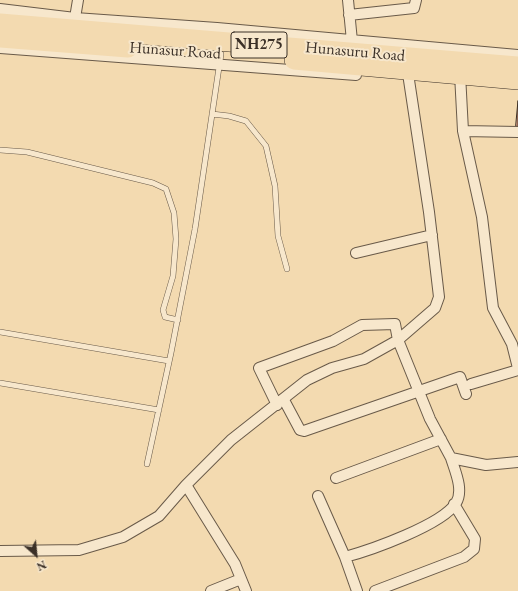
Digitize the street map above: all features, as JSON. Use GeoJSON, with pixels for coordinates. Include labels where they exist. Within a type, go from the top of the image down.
{"type":"FeatureCollection","features":[{"type":"Feature","properties":{"kind":"highway","name":"Hunasuru Road"},"geometry":{"type":"LineString","coordinates":[[0,23],[74,24],[407,68],[518,66]]}},
{"type":"Feature","properties":{"kind":"highway","name":"Hunasur Road"},"geometry":{"type":"LineString","coordinates":[[0,38],[221,59],[407,68],[518,80]]}},
{"type":"Feature","properties":{"kind":"street"},"geometry":{"type":"LineString","coordinates":[[74,24],[78,0]]}},
{"type":"Feature","properties":{"kind":"street"},"geometry":{"type":"LineString","coordinates":[[348,0],[352,41]]}},
{"type":"Feature","properties":{"kind":"street"},"geometry":{"type":"LineString","coordinates":[[349,15],[414,8],[416,0]]}},
{"type":"Feature","properties":{"kind":"street"},"geometry":{"type":"LineString","coordinates":[[0,10],[74,24],[217,28],[518,55]]}},
{"type":"Feature","properties":{"kind":"street"},"geometry":{"type":"LineString","coordinates":[[0,48],[221,59]]}},
{"type":"Feature","properties":{"kind":"street"},"geometry":{"type":"LineString","coordinates":[[0,552],[79,550],[123,537],[159,516],[186,485],[231,440],[308,380],[332,368],[364,359],[398,340],[435,308],[439,297],[432,235],[407,68]]}},
{"type":"Feature","properties":{"kind":"street"},"geometry":{"type":"LineString","coordinates":[[460,74],[463,131],[482,217],[493,308],[512,344],[518,369],[471,384]]}},
{"type":"Feature","properties":{"kind":"street"},"geometry":{"type":"LineString","coordinates":[[463,131],[518,132]]}},
{"type":"Feature","properties":{"kind":"street"},"geometry":{"type":"LineString","coordinates":[[356,253],[432,235]]}},
{"type":"Feature","properties":{"kind":"street"},"geometry":{"type":"LineString","coordinates":[[346,557],[370,550],[437,520],[454,504],[459,488],[451,458],[418,391],[398,340],[395,324],[362,325],[333,341],[260,368],[280,402],[300,430],[304,432],[418,391],[460,377],[466,394]]}},
{"type":"Feature","properties":{"kind":"street"},"geometry":{"type":"LineString","coordinates":[[336,478],[441,439]]}},
{"type":"Feature","properties":{"kind":"street"},"geometry":{"type":"LineString","coordinates":[[451,458],[486,465],[518,462]]}},
{"type":"Feature","properties":{"kind":"street"},"geometry":{"type":"LineString","coordinates":[[186,485],[231,558],[246,591]]}},
{"type":"Feature","properties":{"kind":"street"},"geometry":{"type":"LineString","coordinates":[[318,496],[346,557],[356,591]]}},
{"type":"Feature","properties":{"kind":"street"},"geometry":{"type":"LineString","coordinates":[[375,591],[464,558],[474,549],[475,539],[454,504]]}},
{"type":"Feature","properties":{"kind":"street"},"geometry":{"type":"LineString","coordinates":[[210,591],[241,579]]}},
{"type":"Feature","properties":{"kind":"lane"},"geometry":{"type":"LineString","coordinates":[[147,464],[178,320],[195,229],[221,59]]}},
{"type":"Feature","properties":{"kind":"lane"},"geometry":{"type":"LineString","coordinates":[[212,114],[229,116],[246,121],[266,146],[275,186],[278,236],[287,269]]}},
{"type":"Feature","properties":{"kind":"lane"},"geometry":{"type":"LineString","coordinates":[[0,150],[27,152],[153,183],[166,188],[174,213],[176,239],[173,276],[163,310],[165,317],[178,320]]}},
{"type":"Feature","properties":{"kind":"lane"},"geometry":{"type":"LineString","coordinates":[[0,332],[169,361]]}},
{"type":"Feature","properties":{"kind":"lane"},"geometry":{"type":"LineString","coordinates":[[0,383],[159,410]]}},
{"type":"Feature","properties":{"kind":"building"},"geometry":{"type":"Polygon","coordinates":[[[518,101],[518,127],[516,126],[518,101]]]}}]}
